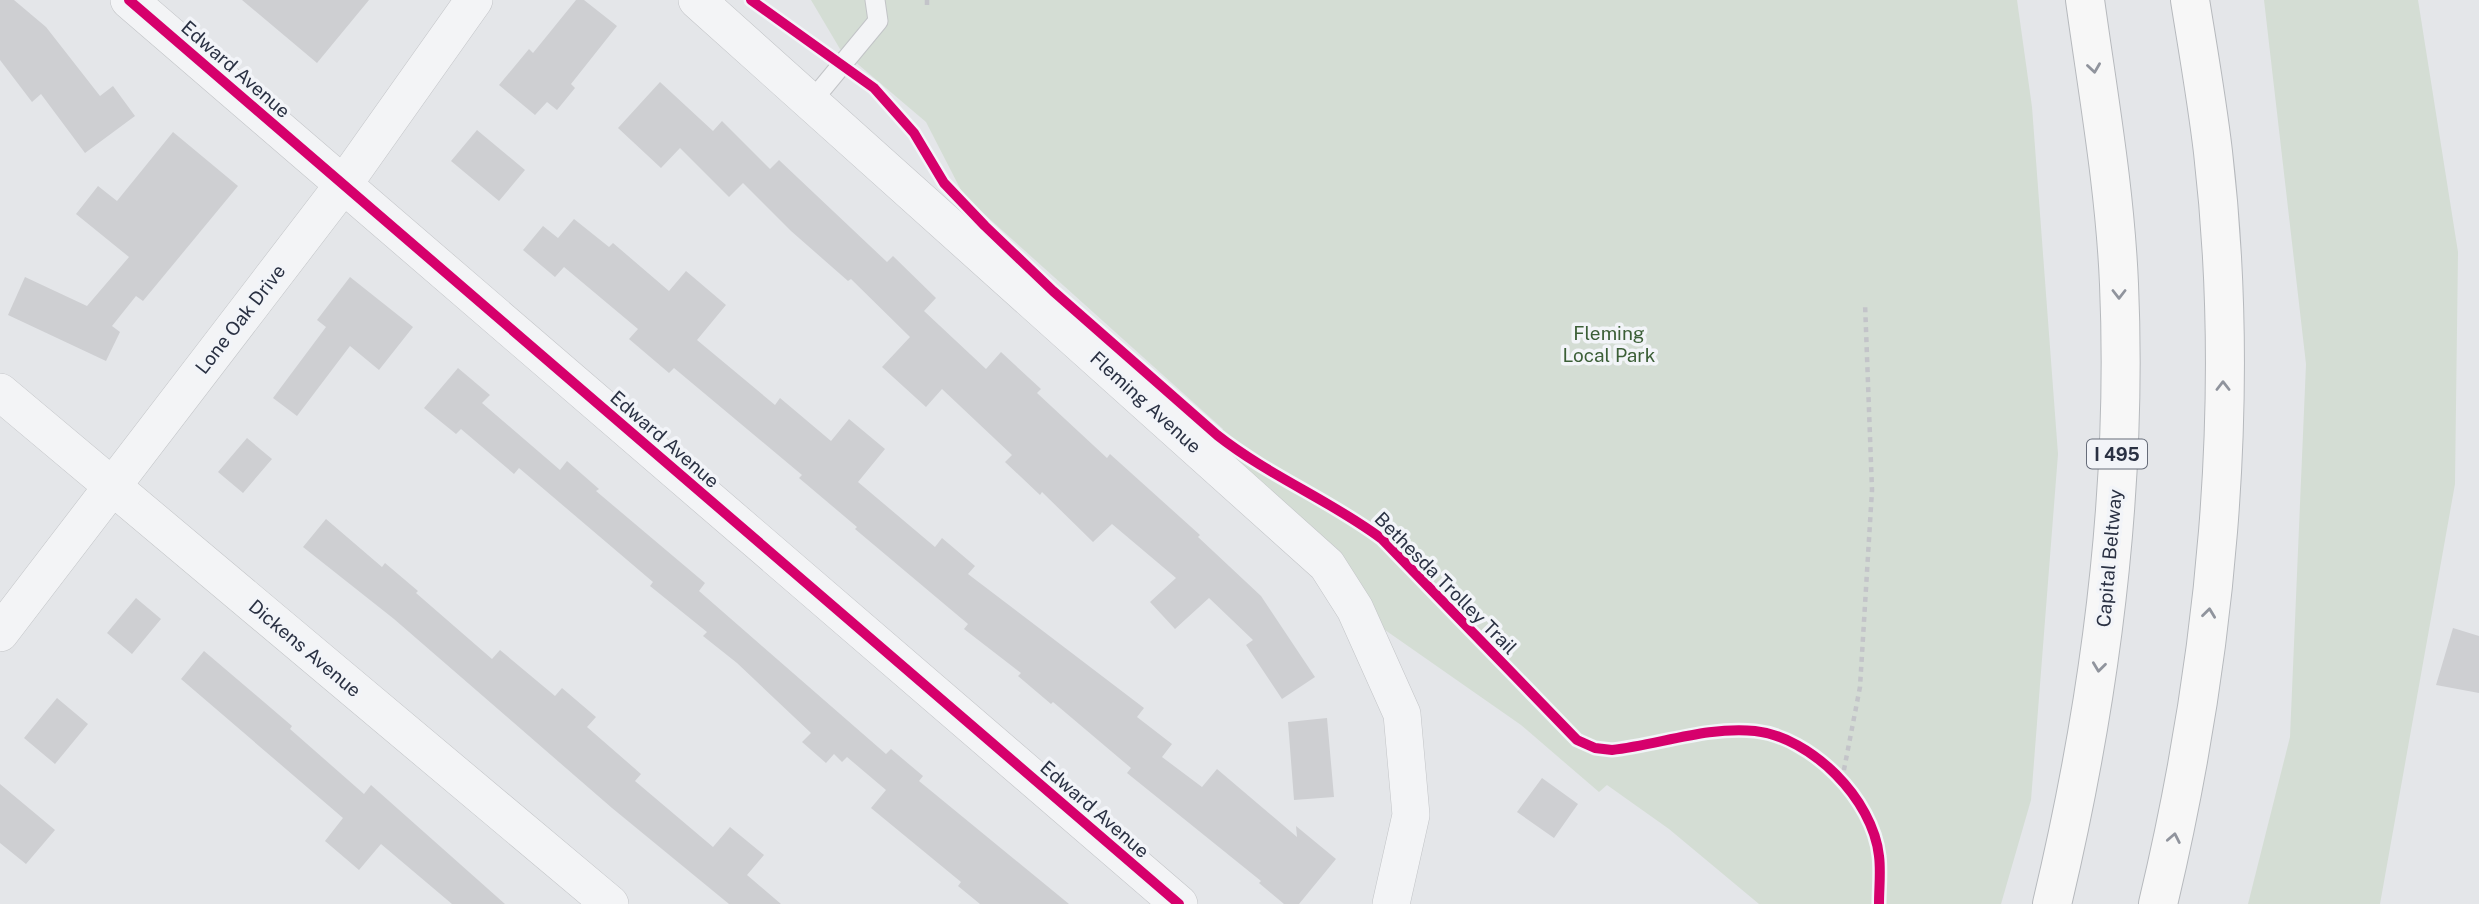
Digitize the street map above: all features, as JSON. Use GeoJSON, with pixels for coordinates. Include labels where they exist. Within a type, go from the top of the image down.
{"type":"FeatureCollection","features":[{"type":"Feature","properties":{"kind":"highway","name":"Capital Beltway"},"geometry":{"type":"LineString","coordinates":[[2052,904],[2074,812],[2098,675],[2113,525],[2119,412],[2119,283],[2085,0]]}},
{"type":"Feature","properties":{"kind":"highway"},"geometry":{"type":"LineString","coordinates":[[2190,0],[2213,152]]}},
{"type":"Feature","properties":{"kind":"highway"},"geometry":{"type":"LineString","coordinates":[[2158,904],[2173,843],[2197,705],[2216,553],[2223,434],[2223,292],[2213,152],[2197,0]]}},
{"type":"Feature","properties":{"kind":"street","name":"Edward Avenue"},"geometry":{"type":"LineString","coordinates":[[129,0],[1179,904]]}},
{"type":"Feature","properties":{"kind":"street","name":"Lone Oak Drive"},"geometry":{"type":"LineString","coordinates":[[0,633],[343,185],[474,0]]}},
{"type":"Feature","properties":{"kind":"street","name":"Fleming Avenue"},"geometry":{"type":"LineString","coordinates":[[697,0],[1327,565],[1356,609],[1402,714],[1411,815],[1391,904]]}},
{"type":"Feature","properties":{"kind":"street","name":"Dickens Avenue"},"geometry":{"type":"LineString","coordinates":[[0,392],[610,904]]}},
{"type":"Feature","properties":{"kind":"lane"},"geometry":{"type":"LineString","coordinates":[[811,102],[877,21],[875,0]]}},
{"type":"Feature","properties":{"kind":"path"},"geometry":{"type":"LineString","coordinates":[[927,0],[928,10]]}},
{"type":"Feature","properties":{"kind":"path"},"geometry":{"type":"LineString","coordinates":[[1844,783],[1860,687],[1872,491],[1865,303]]}},
{"type":"Feature","properties":{"kind":"path"},"geometry":{"type":"LineString","coordinates":[[1832,771],[1844,783]]}},
{"type":"Feature","properties":{"kind":"green space","name":"Fleming Local Park"},"geometry":{"type":"Polygon","coordinates":[[[811,0],[2017,0],[2032,107],[2058,454],[2031,800],[2001,904],[1759,904],[1669,829],[1607,785],[1599,792],[1521,725],[1355,609],[1358,580],[1208,445],[1223,429],[964,196],[926,122],[840,49],[811,0]]]}},
{"type":"Feature","properties":{"kind":"green space"},"geometry":{"type":"Polygon","coordinates":[[[2264,0],[2418,0],[2458,252],[2455,484],[2380,904],[2248,904],[2290,737],[2306,364],[2264,0]]]}},
{"type":"Feature","properties":{"kind":"building"},"geometry":{"type":"Polygon","coordinates":[[[0,0],[14,0],[46,27],[100,96],[113,86],[135,116],[85,153],[41,94],[32,102],[0,60],[0,0]]]}},
{"type":"Feature","properties":{"kind":"building"},"geometry":{"type":"Polygon","coordinates":[[[242,0],[369,0],[317,63],[242,0]]]}},
{"type":"Feature","properties":{"kind":"building"},"geometry":{"type":"Polygon","coordinates":[[[576,0],[584,0],[617,26],[571,84],[575,88],[557,110],[547,102],[535,115],[499,85],[529,49],[533,53],[576,0]]]}},
{"type":"Feature","properties":{"kind":"building"},"geometry":{"type":"Polygon","coordinates":[[[660,82],[713,131],[722,121],[770,169],[779,160],[887,262],[893,256],[936,298],[924,311],[986,369],[1001,352],[1041,389],[1037,393],[1107,458],[1110,454],[1200,535],[1198,537],[1261,596],[1315,677],[1282,699],[1246,645],[1253,640],[1209,598],[1175,629],[1150,602],[1176,578],[1112,524],[1093,542],[1042,492],[1040,495],[1005,462],[1012,455],[942,389],[926,407],[882,367],[910,337],[851,279],[848,281],[791,231],[743,183],[729,197],[680,148],[661,168],[618,128],[660,82]]]}},
{"type":"Feature","properties":{"kind":"building"},"geometry":{"type":"Polygon","coordinates":[[[477,130],[525,170],[499,201],[451,161],[477,130]]]}},
{"type":"Feature","properties":{"kind":"building"},"geometry":{"type":"Polygon","coordinates":[[[173,132],[238,186],[143,301],[136,296],[112,326],[120,332],[106,361],[8,315],[25,277],[87,306],[129,257],[76,214],[98,186],[117,201],[173,132]]]}},
{"type":"Feature","properties":{"kind":"building"},"geometry":{"type":"Polygon","coordinates":[[[574,219],[609,247],[613,243],[669,291],[686,271],[726,305],[697,340],[775,405],[780,398],[831,441],[849,419],[885,449],[858,482],[935,547],[942,538],[975,566],[968,574],[1144,708],[1137,717],[1172,744],[1162,757],[1202,787],[1217,769],[1297,837],[1296,826],[1336,859],[1299,904],[1284,904],[1259,883],[1261,881],[1127,773],[1131,768],[1018,676],[1021,673],[964,629],[968,624],[855,529],[857,527],[799,478],[802,475],[674,368],[669,373],[629,339],[638,329],[564,267],[555,277],[523,250],[543,226],[558,238],[574,219]]]}},
{"type":"Feature","properties":{"kind":"building"},"geometry":{"type":"Polygon","coordinates":[[[350,277],[413,327],[379,370],[350,346],[297,416],[273,398],[326,327],[317,320],[350,277]]]}},
{"type":"Feature","properties":{"kind":"building"},"geometry":{"type":"Polygon","coordinates":[[[458,368],[490,395],[482,403],[560,470],[567,461],[599,489],[596,491],[705,583],[699,591],[886,754],[891,749],[923,776],[919,781],[1069,904],[980,904],[958,886],[961,882],[871,808],[886,790],[847,757],[842,762],[834,754],[826,763],[802,742],[811,733],[737,663],[703,636],[707,632],[650,586],[653,582],[519,468],[514,474],[461,429],[456,434],[424,408],[458,368]]]}},
{"type":"Feature","properties":{"kind":"building"},"geometry":{"type":"Polygon","coordinates":[[[247,438],[272,459],[243,493],[218,472],[247,438]]]}},
{"type":"Feature","properties":{"kind":"building"},"geometry":{"type":"Polygon","coordinates":[[[326,519],[382,567],[385,563],[492,659],[500,650],[555,696],[562,688],[596,717],[587,727],[641,774],[635,781],[713,847],[730,827],[764,855],[747,875],[781,904],[729,904],[612,808],[394,619],[303,547],[326,519]]]}},
{"type":"Feature","properties":{"kind":"building"},"geometry":{"type":"Polygon","coordinates":[[[136,598],[161,619],[132,654],[107,633],[136,598]]]}},
{"type":"Feature","properties":{"kind":"building"},"geometry":{"type":"Polygon","coordinates":[[[2453,628],[2479,636],[2479,693],[2436,685],[2453,628]]]}},
{"type":"Feature","properties":{"kind":"building"},"geometry":{"type":"Polygon","coordinates":[[[204,651],[292,726],[290,729],[364,794],[371,785],[505,904],[452,904],[381,844],[359,870],[325,841],[343,818],[181,679],[204,651]]]}},
{"type":"Feature","properties":{"kind":"building"},"geometry":{"type":"Polygon","coordinates":[[[57,698],[88,724],[55,764],[24,738],[57,698]]]}},
{"type":"Feature","properties":{"kind":"building"},"geometry":{"type":"Polygon","coordinates":[[[1327,718],[1334,797],[1294,800],[1288,722],[1327,718]]]}},
{"type":"Feature","properties":{"kind":"building"},"geometry":{"type":"Polygon","coordinates":[[[1542,778],[1578,804],[1554,838],[1517,812],[1542,778]]]}},
{"type":"Feature","properties":{"kind":"building"},"geometry":{"type":"Polygon","coordinates":[[[0,784],[55,830],[26,864],[0,843],[0,784]]]}},
{"type":"Feature","properties":{"kind":"cycle path"},"geometry":{"type":"LineString","coordinates":[[129,0],[1179,904]]}},
{"type":"Feature","properties":{"kind":"cycle path","name":"Bethesda Trolley Trail"},"geometry":{"type":"LineString","coordinates":[[751,0],[874,88],[914,133],[944,183],[985,226],[1053,291],[1217,435],[1257,463],[1342,512],[1382,539],[1577,740],[1595,748],[1612,750],[1701,733],[1755,731],[1797,745],[1817,758],[1836,774],[1865,813],[1874,835],[1880,862],[1879,904]]}}]}
